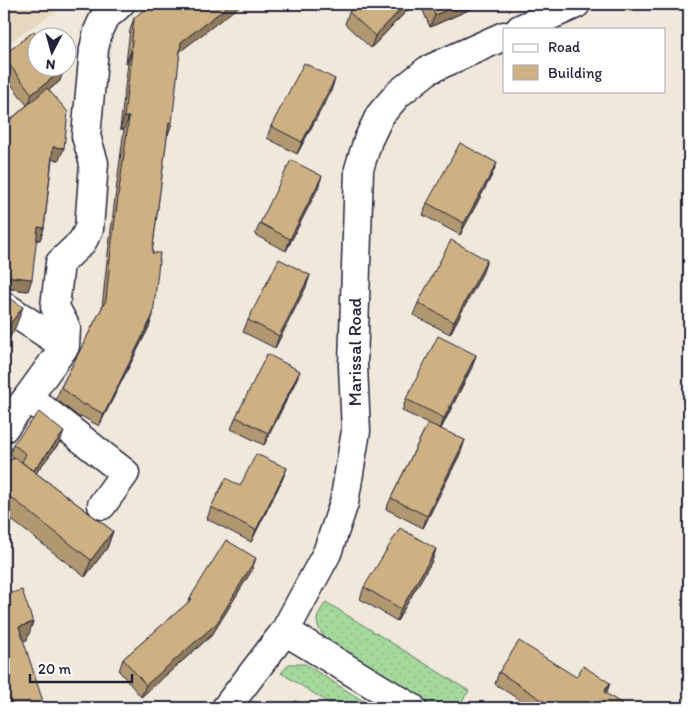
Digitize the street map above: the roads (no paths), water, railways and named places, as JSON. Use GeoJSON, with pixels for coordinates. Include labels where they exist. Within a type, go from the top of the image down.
{"type":"FeatureCollection","features":[{"type":"Feature","properties":{"kind":"street"},"geometry":{"type":"LineString","coordinates":[[4,428],[65,346],[66,328],[55,307],[60,263],[82,242],[88,229],[94,163],[86,136],[94,49],[104,18],[120,4]]}},
{"type":"Feature","properties":{"kind":"street"},"geometry":{"type":"LineString","coordinates":[[522,28],[576,4]]}},
{"type":"Feature","properties":{"kind":"street","name":"Marissal Road"},"geometry":{"type":"LineString","coordinates":[[226,708],[285,631],[327,553],[344,503],[356,432],[354,366],[359,169],[368,140],[380,115],[398,94],[428,70],[503,36]]}},
{"type":"Feature","properties":{"kind":"street"},"geometry":{"type":"LineString","coordinates":[[4,306],[65,346]]}},
{"type":"Feature","properties":{"kind":"street"},"geometry":{"type":"LineString","coordinates":[[28,397],[125,474],[102,505]]}},
{"type":"Feature","properties":{"kind":"street"},"geometry":{"type":"LineString","coordinates":[[285,631],[412,708]]}}]}
